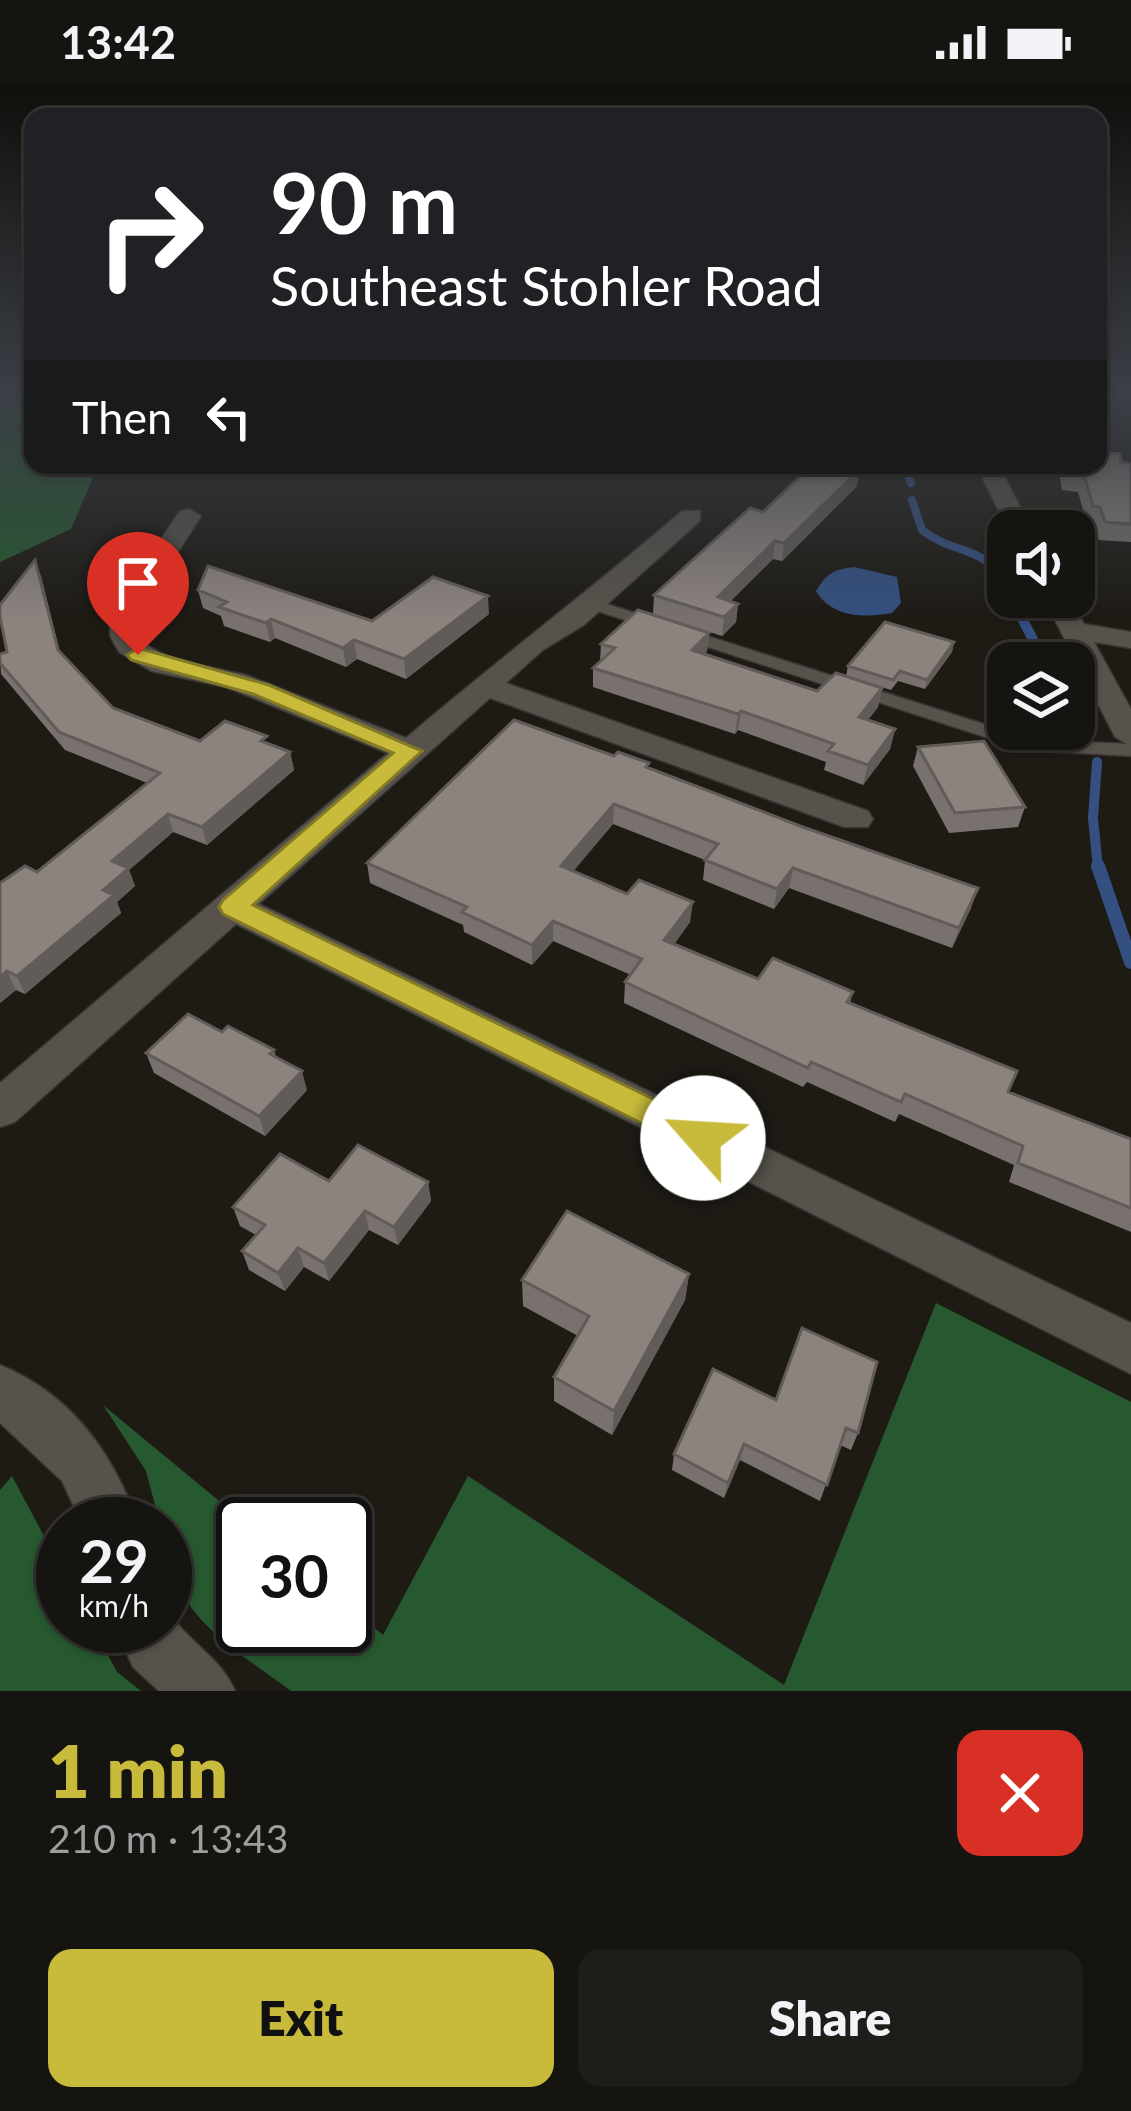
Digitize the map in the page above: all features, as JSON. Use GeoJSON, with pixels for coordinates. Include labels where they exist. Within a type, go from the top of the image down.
{"type":"FeatureCollection","features":[{"type":"Feature","properties":{"kind":"street"},"geometry":{"type":"LineString","coordinates":[[992,474],[1010,510]]}},
{"type":"Feature","properties":{"kind":"street"},"geometry":{"type":"LineString","coordinates":[[189,516],[124,614],[121,629],[127,644],[138,655],[170,667],[232,679],[410,751]]}},
{"type":"Feature","properties":{"kind":"street"},"geometry":{"type":"LineString","coordinates":[[0,1109],[533,644],[591,604],[691,516]]}},
{"type":"Feature","properties":{"kind":"street"},"geometry":{"type":"LineString","coordinates":[[1067,618],[1131,737]]}},
{"type":"Feature","properties":{"kind":"street"},"geometry":{"type":"LineString","coordinates":[[1073,630],[1131,640]]}},
{"type":"Feature","properties":{"kind":"street"},"geometry":{"type":"LineString","coordinates":[[485,686],[856,819]]}},
{"type":"Feature","properties":{"kind":"street"},"geometry":{"type":"LineString","coordinates":[[233,907],[1131,1349]]}},
{"type":"Feature","properties":{"kind":"street"},"geometry":{"type":"LineString","coordinates":[[0,1391],[66,1442],[88,1466],[103,1497]]}},
{"type":"Feature","properties":{"kind":"street"},"geometry":{"type":"LineString","coordinates":[[162,1653],[204,1691]]}},
{"type":"Feature","properties":{"kind":"lane"},"geometry":{"type":"LineString","coordinates":[[591,604],[1032,746],[1131,750]]}},
{"type":"Feature","properties":{"kind":"green space"},"geometry":{"type":"Polygon","coordinates":[[[0,468],[24,468],[24,474],[95,474],[71,529],[0,562],[0,468]]]}},
{"type":"Feature","properties":{"kind":"green space"},"geometry":{"type":"Polygon","coordinates":[[[936,1303],[1131,1402],[1131,1691],[291,1691],[239,1653],[372,1653],[372,1626],[383,1635],[468,1476],[784,1685],[936,1303]]]}},
{"type":"Feature","properties":{"kind":"green space"},"geometry":{"type":"Polygon","coordinates":[[[103,1405],[216,1498],[216,1634],[192,1608],[192,1497],[153,1497],[146,1471],[103,1405]]]}},
{"type":"Feature","properties":{"kind":"green space"},"geometry":{"type":"Polygon","coordinates":[[[12,1476],[36,1521],[36,1653],[107,1653],[117,1672],[141,1691],[0,1691],[0,1490],[12,1476]]]}},
{"type":"Feature","properties":{"kind":"water"},"geometry":{"type":"Polygon","coordinates":[[[854,567],[897,577],[901,603],[892,613],[850,614],[831,607],[816,591],[836,571],[854,567]]]}},
{"type":"Feature","properties":{"kind":"building"},"geometry":{"type":"Polygon","coordinates":[[[1131,468],[1131,524],[1105,522],[1100,507],[1093,506],[1084,475],[1076,474],[1131,468]]]}},
{"type":"Feature","properties":{"kind":"building"},"geometry":{"type":"Polygon","coordinates":[[[803,474],[855,474],[784,543],[775,541],[718,597],[738,604],[724,617],[654,595],[750,508],[763,512],[803,474]]]}},
{"type":"Feature","properties":{"kind":"building"},"geometry":{"type":"Polygon","coordinates":[[[35,560],[58,650],[113,708],[200,741],[225,721],[267,736],[261,741],[290,752],[202,827],[168,814],[112,861],[129,868],[103,890],[114,895],[17,976],[7,971],[0,977],[0,883],[25,866],[37,872],[160,773],[59,732],[0,663],[0,654],[7,652],[0,605],[35,560]]]}},
{"type":"Feature","properties":{"kind":"building"},"geometry":{"type":"Polygon","coordinates":[[[208,566],[372,621],[433,577],[488,596],[404,659],[354,640],[343,648],[271,619],[266,623],[219,607],[227,602],[198,590],[208,566]]]}},
{"type":"Feature","properties":{"kind":"building"},"geometry":{"type":"Polygon","coordinates":[[[638,610],[709,633],[692,650],[817,691],[836,673],[882,688],[859,717],[895,729],[868,765],[828,751],[834,744],[741,711],[738,714],[593,668],[615,648],[601,644],[638,610]]]}},
{"type":"Feature","properties":{"kind":"building"},"geometry":{"type":"Polygon","coordinates":[[[885,622],[954,642],[927,680],[900,671],[893,680],[848,666],[885,622]]]}},
{"type":"Feature","properties":{"kind":"building"},"geometry":{"type":"Polygon","coordinates":[[[514,720],[614,756],[618,752],[649,763],[646,767],[800,826],[978,888],[959,928],[793,868],[777,889],[705,860],[718,844],[614,804],[561,866],[627,894],[639,880],[693,902],[664,940],[758,979],[773,958],[853,992],[847,1002],[1017,1071],[1008,1092],[1131,1139],[1131,1208],[1018,1163],[1023,1146],[905,1094],[901,1102],[811,1062],[808,1068],[625,982],[642,959],[553,921],[532,945],[462,912],[467,907],[367,863],[514,720]]]}},
{"type":"Feature","properties":{"kind":"building"},"geometry":{"type":"Polygon","coordinates":[[[984,741],[1025,807],[955,813],[918,747],[984,741]]]}},
{"type":"Feature","properties":{"kind":"building"},"geometry":{"type":"Polygon","coordinates":[[[188,1014],[222,1032],[228,1026],[302,1071],[259,1116],[146,1053],[188,1014]]]}},
{"type":"Feature","properties":{"kind":"building"},"geometry":{"type":"Polygon","coordinates":[[[358,1145],[428,1182],[394,1227],[365,1211],[324,1263],[298,1248],[278,1273],[242,1251],[265,1225],[233,1207],[280,1154],[329,1181],[358,1145]]]}},
{"type":"Feature","properties":{"kind":"building"},"geometry":{"type":"Polygon","coordinates":[[[567,1211],[689,1274],[614,1411],[554,1377],[589,1316],[522,1280],[567,1211]]]}},
{"type":"Feature","properties":{"kind":"building"},"geometry":{"type":"Polygon","coordinates":[[[802,1328],[877,1362],[858,1433],[846,1428],[827,1485],[744,1444],[728,1483],[674,1454],[713,1369],[776,1400],[802,1328]]]}},
{"type":"Feature","properties":{"kind":"waterway"},"geometry":{"type":"LineString","coordinates":[[908,474],[911,483]]}},
{"type":"Feature","properties":{"kind":"waterway"},"geometry":{"type":"LineString","coordinates":[[912,500],[922,530],[987,562]]}},
{"type":"Feature","properties":{"kind":"waterway"},"geometry":{"type":"LineString","coordinates":[[1022,618],[1034,642]]}},
{"type":"Feature","properties":{"kind":"waterway"},"geometry":{"type":"LineString","coordinates":[[1097,762],[1093,818],[1098,869]]}},
{"type":"Feature","properties":{"kind":"waterway"},"geometry":{"type":"LineString","coordinates":[[1098,866],[1131,962]]}},
{"type":"Feature","properties":{"kind":"route"},"geometry":{"type":"LineString","coordinates":[[138,655],[261,689],[410,751],[233,907],[703,1138]]}}]}
